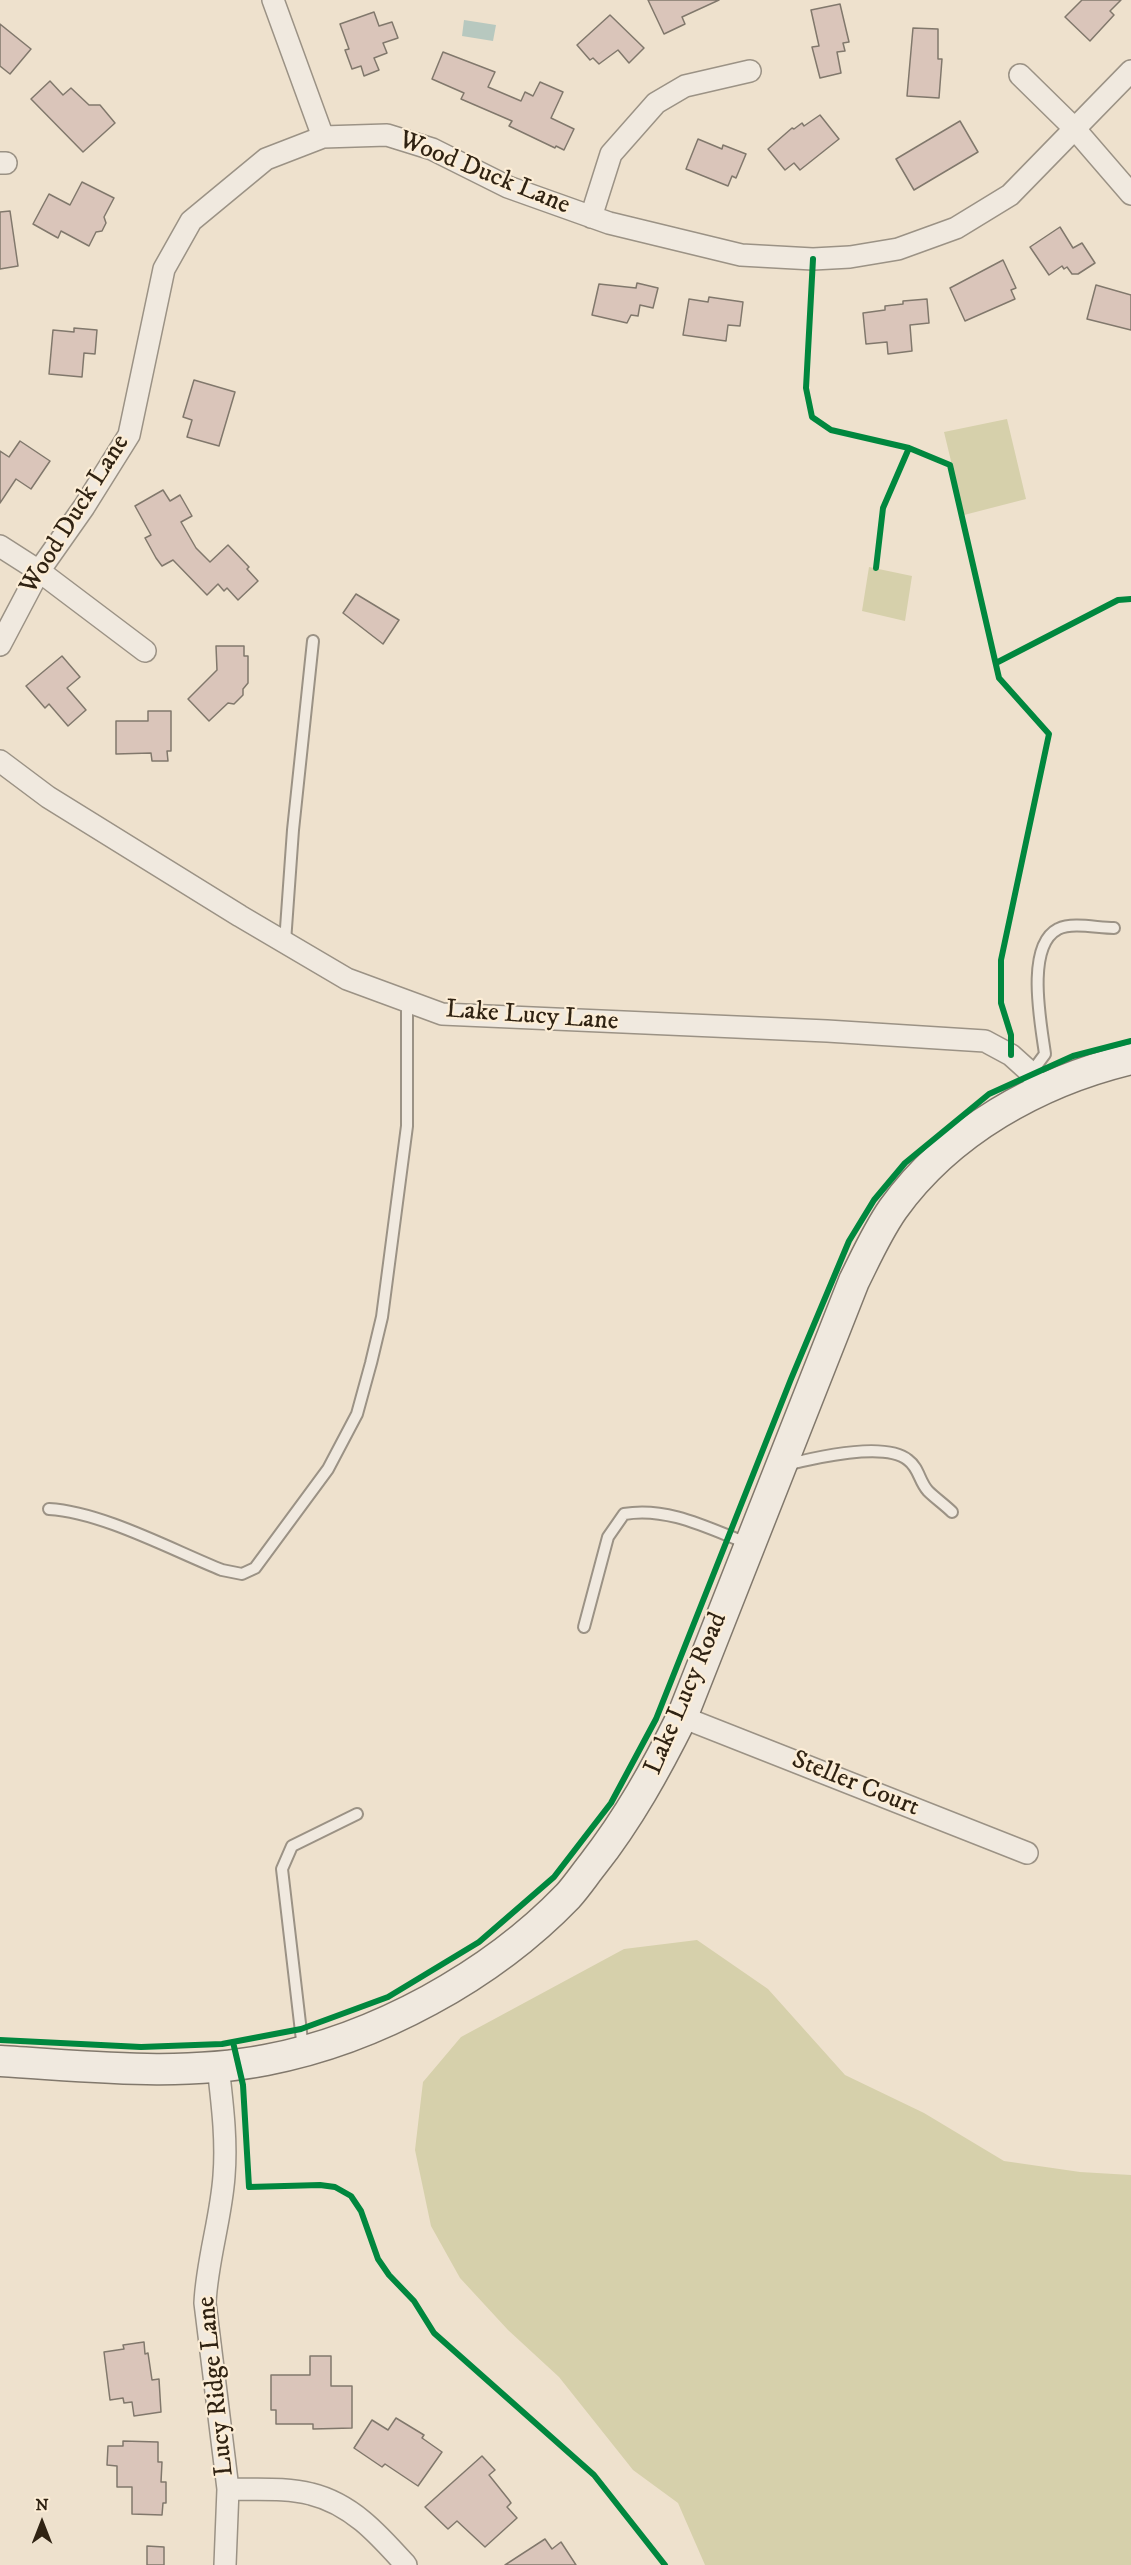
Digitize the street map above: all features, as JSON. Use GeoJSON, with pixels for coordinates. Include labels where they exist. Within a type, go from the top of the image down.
{"type":"FeatureCollection","features":[{"type":"Feature","properties":{"kind":"street"},"geometry":{"type":"LineString","coordinates":[[273,0],[323,137]]}},
{"type":"Feature","properties":{"kind":"street","name":"Wood Duck Lane"},"geometry":{"type":"LineString","coordinates":[[0,645],[39,571],[84,507],[129,435],[164,269],[191,221],[266,159],[323,137],[387,135],[432,149],[508,187],[591,217],[741,255],[813,259],[850,256],[898,249],[956,228],[1010,195],[1131,70]]}},
{"type":"Feature","properties":{"kind":"street"},"geometry":{"type":"LineString","coordinates":[[591,217],[611,153],[656,103],[685,86],[750,71]]}},
{"type":"Feature","properties":{"kind":"street"},"geometry":{"type":"LineString","coordinates":[[1020,75],[1074,128],[1131,194]]}},
{"type":"Feature","properties":{"kind":"street"},"geometry":{"type":"LineString","coordinates":[[0,546],[39,571],[145,651]]}},
{"type":"Feature","properties":{"kind":"street","name":"Lake Lucy Lane"},"geometry":{"type":"LineString","coordinates":[[0,761],[48,797],[347,979],[441,1014],[827,1031],[986,1041],[1011,1054],[1035,1081]]}},
{"type":"Feature","properties":{"kind":"street","name":"Lake Lucy Road"},"geometry":{"type":"LineString","coordinates":[[0,2061],[154,2069],[218,2066],[266,2060],[303,2050],[356,2034],[413,2008],[467,1978],[520,1938],[569,1895],[614,1837],[645,1788],[682,1717],[779,1466],[854,1281],[872,1244],[894,1208],[926,1170],[1035,1081],[1131,1059]]}},
{"type":"Feature","properties":{"kind":"street","name":"Steller Court"},"geometry":{"type":"LineString","coordinates":[[682,1717],[1027,1853]]}},
{"type":"Feature","properties":{"kind":"street","name":"Lucy Ridge Lane"},"geometry":{"type":"LineString","coordinates":[[218,2066],[224,2125],[224,2176],[206,2274],[205,2303],[228,2489],[225,2565]]}},
{"type":"Feature","properties":{"kind":"street"},"geometry":{"type":"LineString","coordinates":[[228,2489],[311,2493],[338,2504],[362,2519],[406,2565]]}},
{"type":"Feature","properties":{"kind":"lane"},"geometry":{"type":"LineString","coordinates":[[285,942],[293,830],[313,641]]}},
{"type":"Feature","properties":{"kind":"lane"},"geometry":{"type":"LineString","coordinates":[[1035,1081],[1045,1053],[1038,1007],[1038,978],[1041,956],[1048,937],[1059,928],[1071,926],[1114,928]]}},
{"type":"Feature","properties":{"kind":"lane"},"geometry":{"type":"LineString","coordinates":[[49,1509],[70,1510],[110,1523],[222,1570],[242,1574],[255,1568],[328,1469],[357,1413],[382,1317],[407,1126],[407,1001]]}},
{"type":"Feature","properties":{"kind":"lane"},"geometry":{"type":"LineString","coordinates":[[779,1466],[836,1453],[897,1455],[916,1467],[927,1490],[952,1512]]}},
{"type":"Feature","properties":{"kind":"lane"},"geometry":{"type":"LineString","coordinates":[[584,1627],[608,1537],[624,1514],[639,1511],[657,1512],[696,1523],[749,1544]]}},
{"type":"Feature","properties":{"kind":"lane"},"geometry":{"type":"LineString","coordinates":[[303,2050],[282,1869],[292,1846],[357,1814]]}},
{"type":"Feature","properties":{"kind":"shaded area"},"geometry":{"type":"Polygon","coordinates":[[[464,20],[496,25],[493,41],[462,36],[464,20]]]}},
{"type":"Feature","properties":{"kind":"shaded area"},"geometry":{"type":"Polygon","coordinates":[[[1007,419],[1026,499],[964,515],[944,432],[1007,419]]]}},
{"type":"Feature","properties":{"kind":"shaded area"},"geometry":{"type":"Polygon","coordinates":[[[869,567],[912,576],[905,621],[862,611],[869,567]]]}},
{"type":"Feature","properties":{"kind":"shaded area"},"geometry":{"type":"Polygon","coordinates":[[[697,1940],[768,1989],[845,2075],[924,2113],[1004,2161],[1080,2172],[1131,2175],[1131,2565],[705,2565],[678,2503],[633,2470],[559,2377],[508,2330],[460,2278],[431,2226],[415,2150],[423,2082],[461,2037],[624,1949],[697,1940]]]}},
{"type":"Feature","properties":{"kind":"building"},"geometry":{"type":"Polygon","coordinates":[[[648,0],[719,0],[682,17],[685,24],[664,34],[648,0]]]}},
{"type":"Feature","properties":{"kind":"building"},"geometry":{"type":"Polygon","coordinates":[[[1082,0],[1121,0],[1110,11],[1114,15],[1090,41],[1065,17],[1082,0]]]}},
{"type":"Feature","properties":{"kind":"building"},"geometry":{"type":"Polygon","coordinates":[[[840,4],[849,42],[843,43],[845,51],[837,52],[841,73],[820,78],[812,47],[819,46],[811,10],[840,4]]]}},
{"type":"Feature","properties":{"kind":"building"},"geometry":{"type":"Polygon","coordinates":[[[374,12],[379,26],[392,22],[398,38],[383,43],[387,53],[374,58],[379,70],[364,76],[361,66],[352,69],[345,50],[349,49],[340,24],[374,12]]]}},
{"type":"Feature","properties":{"kind":"building"},"geometry":{"type":"Polygon","coordinates":[[[610,15],[644,48],[629,63],[618,50],[599,64],[593,58],[590,60],[577,45],[610,15]]]}},
{"type":"Feature","properties":{"kind":"building"},"geometry":{"type":"Polygon","coordinates":[[[0,24],[31,49],[10,74],[0,66],[0,24]]]}},
{"type":"Feature","properties":{"kind":"building"},"geometry":{"type":"Polygon","coordinates":[[[913,28],[938,29],[938,59],[942,59],[939,98],[907,96],[913,28]]]}},
{"type":"Feature","properties":{"kind":"building"},"geometry":{"type":"Polygon","coordinates":[[[443,52],[495,72],[488,87],[521,101],[525,92],[533,96],[540,82],[563,92],[551,118],[574,129],[564,150],[509,126],[512,121],[461,99],[464,93],[432,79],[443,52]]]}},
{"type":"Feature","properties":{"kind":"building"},"geometry":{"type":"Polygon","coordinates":[[[50,81],[63,95],[71,88],[89,105],[100,105],[115,123],[83,152],[31,99],[50,81]]]}},
{"type":"Feature","properties":{"kind":"building"},"geometry":{"type":"Polygon","coordinates":[[[820,115],[839,139],[800,170],[794,163],[785,170],[768,149],[792,128],[802,123],[804,126],[820,115]]]}},
{"type":"Feature","properties":{"kind":"building"},"geometry":{"type":"Polygon","coordinates":[[[960,121],[978,152],[914,190],[896,159],[960,121]]]}},
{"type":"Feature","properties":{"kind":"building"},"geometry":{"type":"Polygon","coordinates":[[[698,139],[722,149],[723,145],[746,154],[736,178],[732,176],[728,186],[686,169],[698,139]]]}},
{"type":"Feature","properties":{"kind":"building"},"geometry":{"type":"Polygon","coordinates":[[[82,182],[114,198],[104,217],[106,223],[102,231],[96,232],[89,246],[61,231],[58,238],[33,224],[49,194],[70,205],[82,182]]]}},
{"type":"Feature","properties":{"kind":"building"},"geometry":{"type":"Polygon","coordinates":[[[10,211],[18,266],[0,269],[0,212],[10,211]]]}},
{"type":"Feature","properties":{"kind":"building"},"geometry":{"type":"Polygon","coordinates":[[[1060,227],[1073,248],[1082,243],[1095,263],[1078,274],[1072,274],[1067,267],[1064,269],[1062,266],[1049,275],[1030,247],[1060,227]]]}},
{"type":"Feature","properties":{"kind":"building"},"geometry":{"type":"Polygon","coordinates":[[[1003,260],[1016,288],[1011,290],[1015,299],[965,321],[950,288],[1003,260]]]}},
{"type":"Feature","properties":{"kind":"building"},"geometry":{"type":"Polygon","coordinates":[[[637,283],[658,288],[653,308],[640,305],[638,316],[631,315],[627,323],[592,315],[599,284],[636,288],[637,283]]]}},
{"type":"Feature","properties":{"kind":"building"},"geometry":{"type":"Polygon","coordinates":[[[1096,285],[1131,295],[1131,330],[1087,319],[1096,285]]]}},
{"type":"Feature","properties":{"kind":"building"},"geometry":{"type":"Polygon","coordinates":[[[709,297],[743,302],[740,326],[728,325],[726,341],[683,335],[689,299],[708,302],[709,297]]]}},
{"type":"Feature","properties":{"kind":"building"},"geometry":{"type":"Polygon","coordinates":[[[927,299],[929,323],[910,325],[912,351],[888,354],[887,342],[866,344],[863,313],[885,310],[885,306],[903,304],[903,301],[927,299]]]}},
{"type":"Feature","properties":{"kind":"building"},"geometry":{"type":"Polygon","coordinates":[[[74,328],[97,330],[95,354],[84,353],[82,377],[49,374],[53,330],[74,332],[74,328]]]}},
{"type":"Feature","properties":{"kind":"building"},"geometry":{"type":"Polygon","coordinates":[[[194,380],[235,392],[219,446],[187,437],[192,420],[183,417],[194,380]]]}},
{"type":"Feature","properties":{"kind":"building"},"geometry":{"type":"Polygon","coordinates":[[[20,441],[50,461],[31,489],[16,479],[0,503],[0,451],[9,457],[20,441]]]}},
{"type":"Feature","properties":{"kind":"building"},"geometry":{"type":"Polygon","coordinates":[[[163,490],[170,501],[180,495],[192,516],[181,522],[196,548],[210,562],[228,545],[249,567],[247,569],[258,581],[238,600],[227,588],[224,591],[218,584],[207,595],[173,560],[162,566],[156,558],[145,538],[151,535],[135,506],[163,490]]]}},
{"type":"Feature","properties":{"kind":"building"},"geometry":{"type":"Polygon","coordinates":[[[356,594],[399,620],[383,644],[343,613],[356,594]]]}},
{"type":"Feature","properties":{"kind":"building"},"geometry":{"type":"Polygon","coordinates":[[[216,646],[244,646],[244,656],[248,656],[248,683],[243,689],[243,695],[234,704],[228,703],[209,721],[188,699],[217,670],[216,646]]]}},
{"type":"Feature","properties":{"kind":"building"},"geometry":{"type":"Polygon","coordinates":[[[62,656],[80,677],[67,688],[86,710],[68,726],[49,704],[45,708],[26,686],[62,656]]]}},
{"type":"Feature","properties":{"kind":"building"},"geometry":{"type":"Polygon","coordinates":[[[148,711],[171,711],[171,751],[167,751],[168,761],[152,761],[151,753],[116,754],[116,721],[148,721],[148,711]]]}},
{"type":"Feature","properties":{"kind":"building"},"geometry":{"type":"Polygon","coordinates":[[[144,2342],[152,2380],[159,2379],[161,2412],[134,2416],[132,2402],[124,2403],[123,2398],[110,2400],[104,2352],[124,2349],[123,2345],[144,2342]]]}},
{"type":"Feature","properties":{"kind":"building"},"geometry":{"type":"Polygon","coordinates":[[[310,2356],[331,2356],[331,2386],[352,2386],[352,2428],[313,2429],[313,2424],[276,2424],[276,2410],[271,2410],[271,2375],[310,2375],[310,2356]]]}},
{"type":"Feature","properties":{"kind":"building"},"geometry":{"type":"Polygon","coordinates":[[[396,2418],[424,2435],[422,2438],[442,2452],[418,2486],[385,2464],[382,2467],[354,2448],[372,2420],[388,2430],[396,2418]]]}},
{"type":"Feature","properties":{"kind":"building"},"geometry":{"type":"Polygon","coordinates":[[[123,2441],[158,2442],[158,2462],[162,2462],[161,2482],[166,2482],[166,2503],[163,2503],[162,2515],[132,2514],[132,2487],[117,2487],[117,2466],[107,2465],[108,2446],[123,2446],[123,2441]]]}},
{"type":"Feature","properties":{"kind":"building"},"geometry":{"type":"Polygon","coordinates":[[[482,2456],[495,2470],[489,2475],[511,2503],[507,2507],[517,2518],[485,2547],[457,2521],[448,2529],[425,2507],[482,2456]]]}},
{"type":"Feature","properties":{"kind":"building"},"geometry":{"type":"Polygon","coordinates":[[[545,2539],[552,2549],[561,2542],[576,2565],[505,2565],[545,2539]]]}},
{"type":"Feature","properties":{"kind":"building"},"geometry":{"type":"Polygon","coordinates":[[[147,2546],[164,2547],[164,2565],[147,2565],[147,2546]]]}},
{"type":"Feature","properties":{"kind":"cycle path"},"geometry":{"type":"LineString","coordinates":[[813,259],[806,388],[812,417],[831,430],[909,448],[950,465],[999,678],[1049,734],[1001,960],[1001,1003],[1011,1035],[1011,1055]]}},
{"type":"Feature","properties":{"kind":"cycle path"},"geometry":{"type":"LineString","coordinates":[[876,568],[883,508],[909,448]]}},
{"type":"Feature","properties":{"kind":"cycle path"},"geometry":{"type":"LineString","coordinates":[[996,663],[1118,600],[1131,599]]}},
{"type":"Feature","properties":{"kind":"cycle path"},"geometry":{"type":"LineString","coordinates":[[0,2040],[141,2047],[222,2044],[301,2029],[388,1997],[479,1942],[554,1877],[611,1803],[656,1719],[791,1379],[849,1241],[874,1200],[905,1163],[989,1094],[1073,1056],[1131,1041]]}},
{"type":"Feature","properties":{"kind":"cycle path"},"geometry":{"type":"LineString","coordinates":[[233,2042],[243,2085],[249,2187],[320,2185],[335,2187],[351,2196],[361,2211],[378,2259],[389,2275],[414,2301],[434,2333],[594,2475],[665,2565]]}}]}
